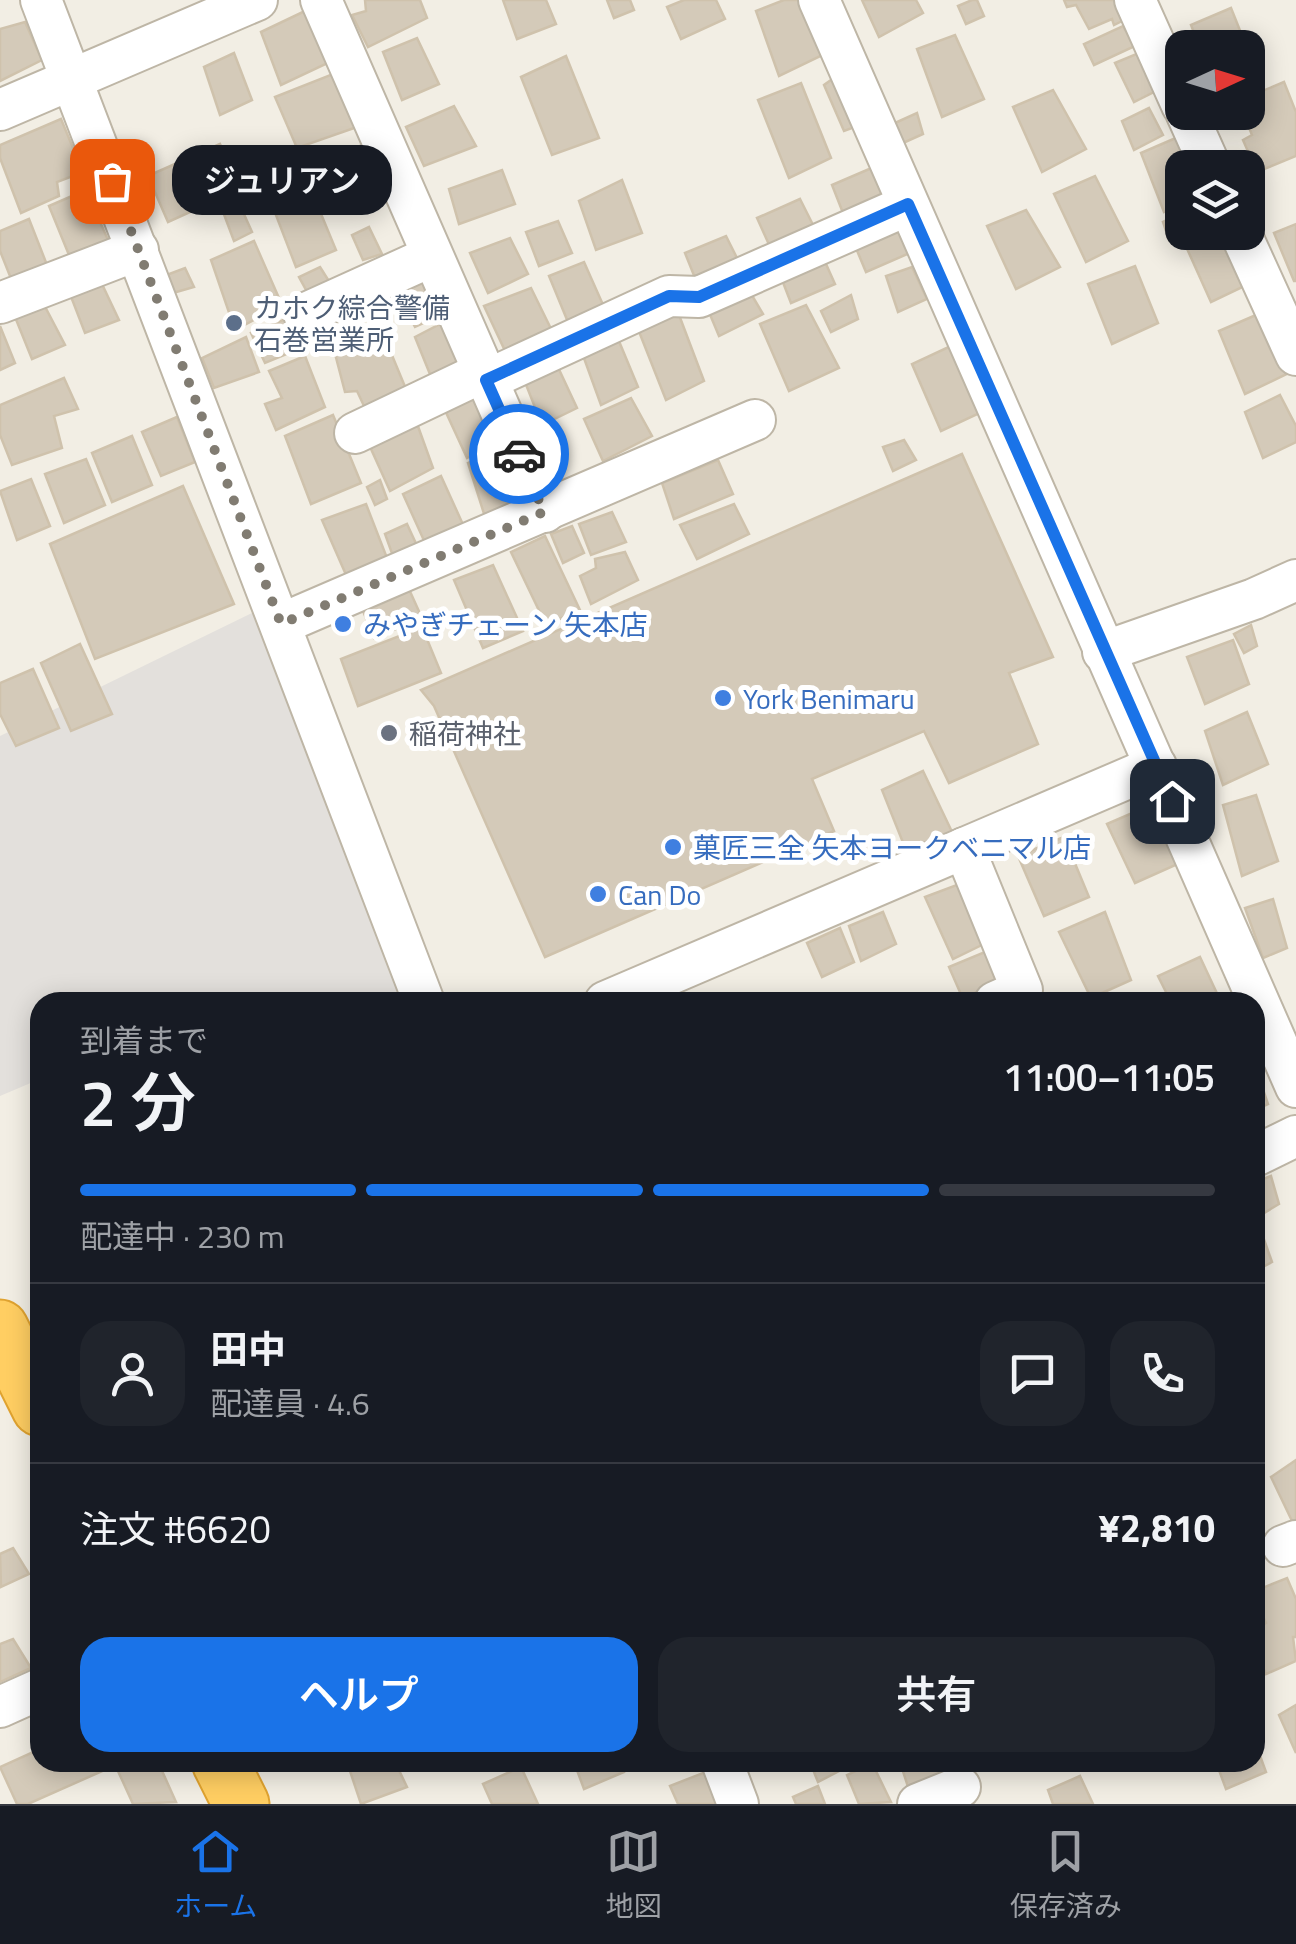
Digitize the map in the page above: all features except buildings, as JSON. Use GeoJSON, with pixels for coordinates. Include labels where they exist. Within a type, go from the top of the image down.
{"type":"FeatureCollection","features":[{"type":"Feature","properties":{"kind":"highway"},"geometry":{"type":"LineString","coordinates":[[0,1328],[30,1388]]}},
{"type":"Feature","properties":{"kind":"highway"},"geometry":{"type":"LineString","coordinates":[[225,1772],[242,1804]]}},
{"type":"Feature","properties":{"kind":"street"},"geometry":{"type":"LineString","coordinates":[[41,0],[420,992]]}},
{"type":"Feature","properties":{"kind":"street"},"geometry":{"type":"LineString","coordinates":[[0,110],[257,0]]}},
{"type":"Feature","properties":{"kind":"street"},"geometry":{"type":"LineString","coordinates":[[321,0],[544,512]]}},
{"type":"Feature","properties":{"kind":"street"},"geometry":{"type":"LineString","coordinates":[[818,0],[1255,992]]}},
{"type":"Feature","properties":{"kind":"street"},"geometry":{"type":"LineString","coordinates":[[1135,0],[1165,67]]}},
{"type":"Feature","properties":{"kind":"street"},"geometry":{"type":"LineString","coordinates":[[355,433],[669,296],[699,297],[908,204]]}},
{"type":"Feature","properties":{"kind":"street"},"geometry":{"type":"LineString","coordinates":[[0,302],[138,250]]}},
{"type":"Feature","properties":{"kind":"street"},"geometry":{"type":"LineString","coordinates":[[1248,250],[1296,355]]}},
{"type":"Feature","properties":{"kind":"street"},"geometry":{"type":"LineString","coordinates":[[304,314],[432,256]]}},
{"type":"Feature","properties":{"kind":"street"},"geometry":{"type":"LineString","coordinates":[[281,624],[755,420]]}},
{"type":"Feature","properties":{"kind":"street"},"geometry":{"type":"LineString","coordinates":[[1103,652],[1254,599],[1296,580]]}},
{"type":"Feature","properties":{"kind":"street"},"geometry":{"type":"LineString","coordinates":[[628,992],[1156,766]]}},
{"type":"Feature","properties":{"kind":"street"},"geometry":{"type":"LineString","coordinates":[[964,848],[1022,990],[1018,992]]}},
{"type":"Feature","properties":{"kind":"street"},"geometry":{"type":"LineString","coordinates":[[1265,1016],[1296,1087]]}},
{"type":"Feature","properties":{"kind":"street"},"geometry":{"type":"LineString","coordinates":[[1265,1151],[1296,1136]]}},
{"type":"Feature","properties":{"kind":"street"},"geometry":{"type":"LineString","coordinates":[[0,1708],[30,1694]]}},
{"type":"Feature","properties":{"kind":"street"},"geometry":{"type":"LineString","coordinates":[[726,1772],[738,1804]]}},
{"type":"Feature","properties":{"kind":"street"},"geometry":{"type":"LineString","coordinates":[[918,1804],[960,1787]]}},
{"type":"Feature","properties":{"kind":"shaded area"},"geometry":{"type":"Polygon","coordinates":[[[264,607],[409,992],[30,992],[30,1083],[0,1096],[0,736],[264,607]]]}},
{"type":"Feature","properties":{"kind":"way so far"},"geometry":{"type":"LineString","coordinates":[[112,181],[281,624],[544,512],[519,454]]}},
{"type":"Feature","properties":{"kind":"place","name":"ジュリアン"},"geometry":{"type":"Point","coordinates":[112,181]}},
{"type":"Feature","properties":{"kind":"place","name":"カホク綜合警備 石巻営業所"},"geometry":{"type":"Point","coordinates":[234,323]}},
{"type":"Feature","properties":{"kind":"place","name":"みやぎチェーン 矢本店"},"geometry":{"type":"Point","coordinates":[343,624]}},
{"type":"Feature","properties":{"kind":"place","name":"York Benimaru"},"geometry":{"type":"Point","coordinates":[723,698]}},
{"type":"Feature","properties":{"kind":"place","name":"稲荷神社"},"geometry":{"type":"Point","coordinates":[389,733]}},
{"type":"Feature","properties":{"kind":"place","name":"菓匠三全 矢本ヨークベニマル店"},"geometry":{"type":"Point","coordinates":[673,847]}},
{"type":"Feature","properties":{"kind":"place","name":"Can Do"},"geometry":{"type":"Point","coordinates":[598,894]}},
{"type":"Feature","properties":{"kind":"route"},"geometry":{"type":"LineString","coordinates":[[519,454],[486,380],[669,296],[699,297],[908,204],[1172,801]]}}]}
